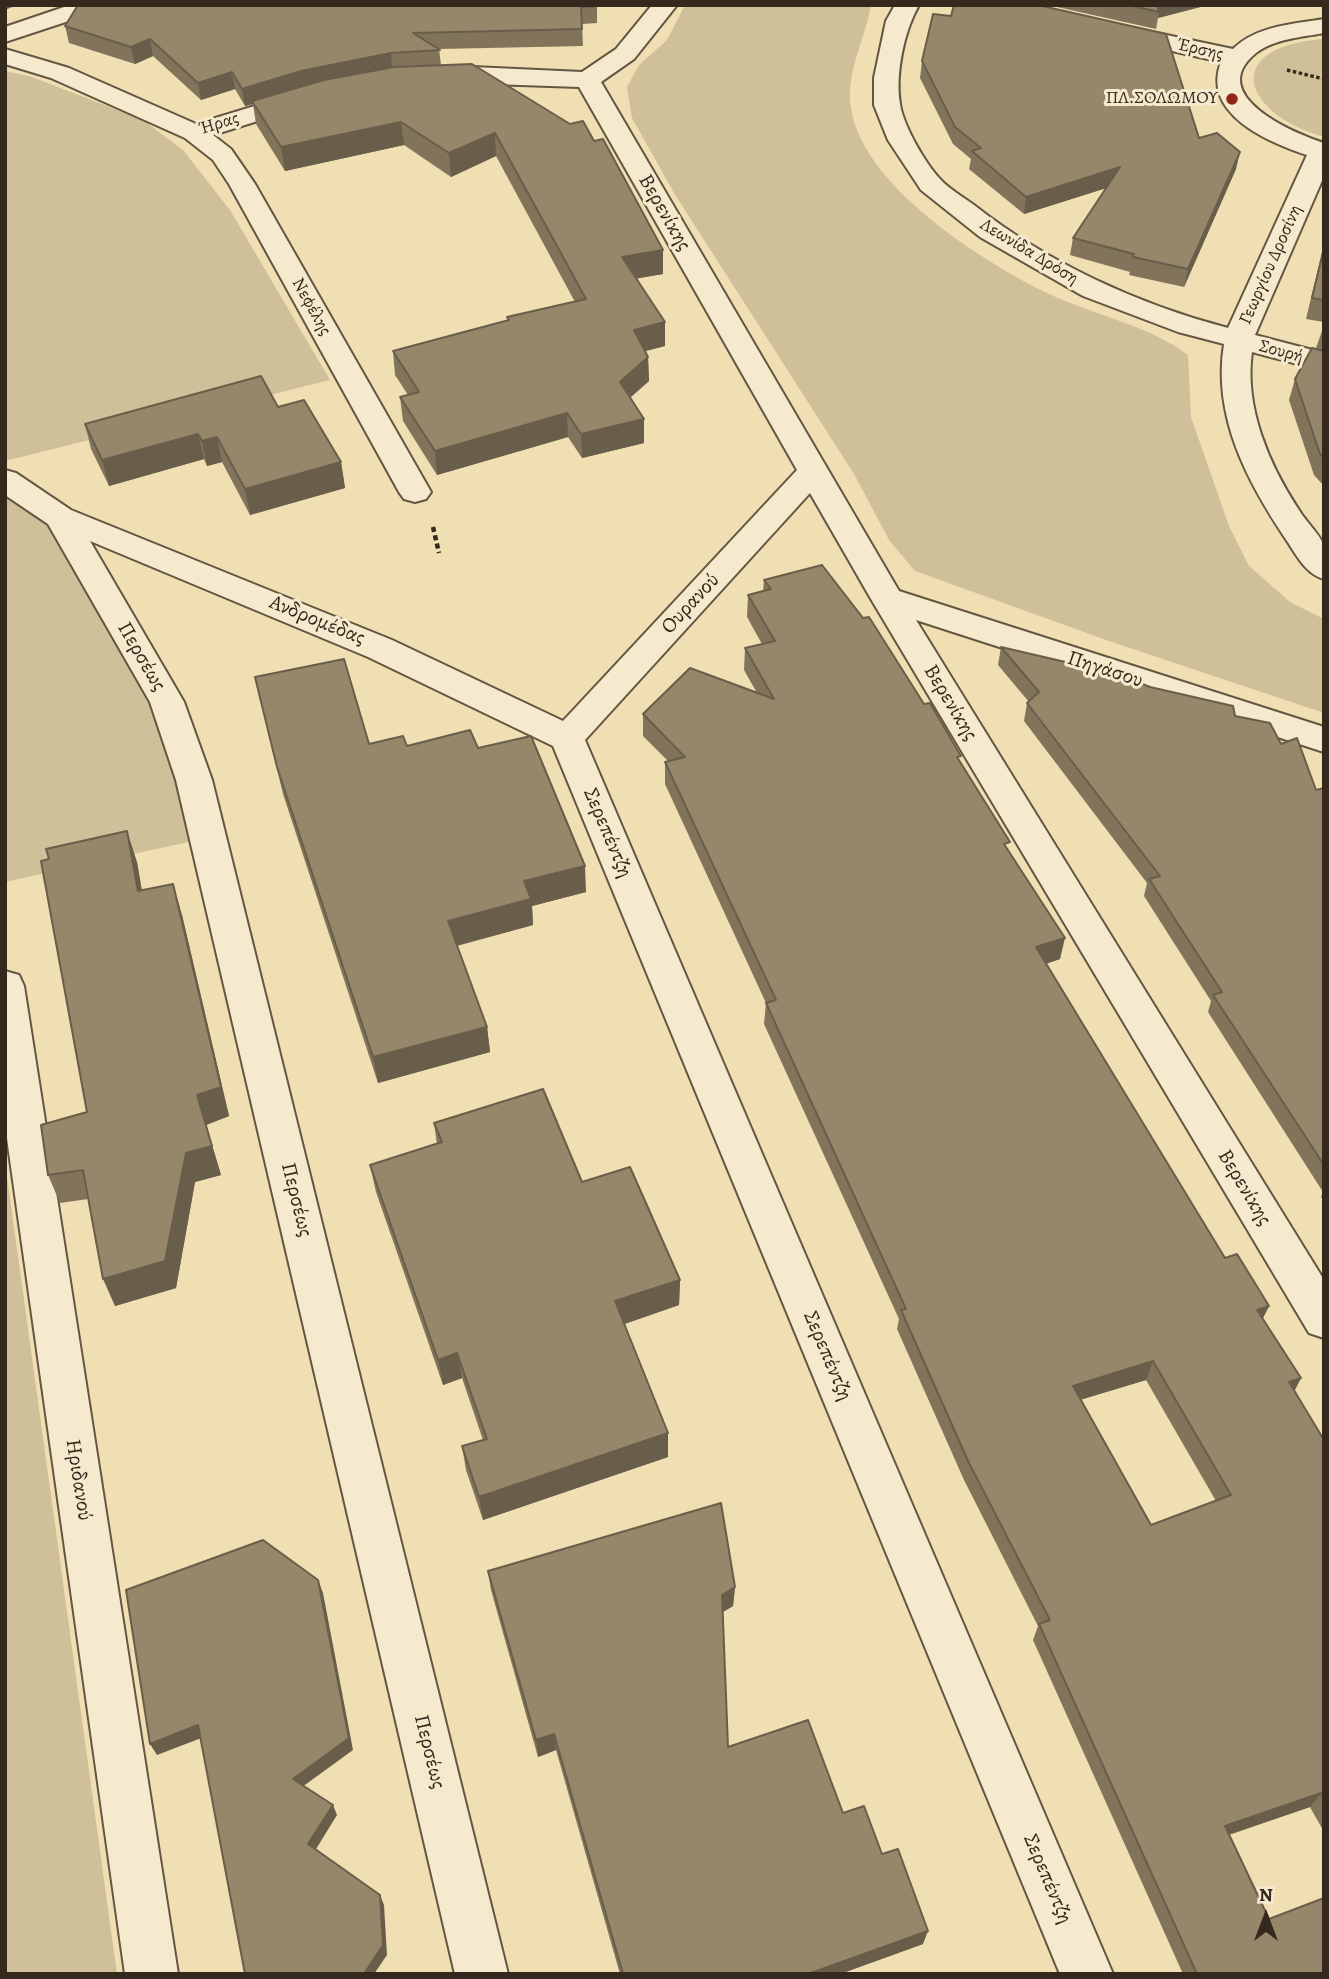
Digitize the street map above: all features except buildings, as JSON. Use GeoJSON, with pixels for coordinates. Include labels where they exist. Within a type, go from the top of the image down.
{"type":"FeatureCollection","features":[{"type":"Feature","properties":{"kind":"street"},"geometry":{"type":"LineString","coordinates":[[5,35],[94,5]]}},
{"type":"Feature","properties":{"kind":"street"},"geometry":{"type":"LineString","coordinates":[[419,79],[473,75],[587,80],[625,54],[665,5]]}},
{"type":"Feature","properties":{"kind":"street","name":"Λεωνίδα Δρόση"},"geometry":{"type":"LineString","coordinates":[[907,5],[898,21],[887,78],[887,105],[901,139],[930,184],[990,231],[1093,290],[1188,326],[1239,341]]}},
{"type":"Feature","properties":{"kind":"street","name":"Έρσης"},"geometry":{"type":"LineString","coordinates":[[1092,26],[1234,57]]}},
{"type":"Feature","properties":{"kind":"street"},"geometry":{"type":"LineString","coordinates":[[1323,152],[1292,143],[1267,131],[1247,117],[1233,102],[1226,86],[1227,71],[1234,57],[1245,47],[1270,36],[1324,26]]}},
{"type":"Feature","properties":{"kind":"street","name":"Ήρας"},"geometry":{"type":"LineString","coordinates":[[5,56],[60,73],[194,133],[326,93]]}},
{"type":"Feature","properties":{"kind":"street","name":"Βερενίκης"},"geometry":{"type":"LineString","coordinates":[[587,80],[887,599],[1324,1319]]}},
{"type":"Feature","properties":{"kind":"street","name":"Νεφέλης"},"geometry":{"type":"LineString","coordinates":[[194,133],[222,155],[242,184],[415,492]]}},
{"type":"Feature","properties":{"kind":"street","name":"Γεωργίου Δροσίνη"},"geometry":{"type":"LineString","coordinates":[[1323,152],[1242,328],[1236,372],[1239,409],[1258,466],[1294,529],[1324,568]]}},
{"type":"Feature","properties":{"kind":"street","name":"Σουρή"},"geometry":{"type":"LineString","coordinates":[[1239,341],[1323,362]]}},
{"type":"Feature","properties":{"kind":"street","name":"Ουρανού"},"geometry":{"type":"LineString","coordinates":[[568,738],[814,470]]}},
{"type":"Feature","properties":{"kind":"street","name":"Περσέως"},"geometry":{"type":"LineString","coordinates":[[5,480],[60,517],[167,702],[194,780],[482,1974]]}},
{"type":"Feature","properties":{"kind":"street","name":"Ανδρομέδας"},"geometry":{"type":"LineString","coordinates":[[60,517],[365,640],[485,695],[568,738]]}},
{"type":"Feature","properties":{"kind":"street","name":"Πηγάσου"},"geometry":{"type":"LineString","coordinates":[[887,599],[1324,740]]}},
{"type":"Feature","properties":{"kind":"street","name":"Σερεπέντζη"},"geometry":{"type":"LineString","coordinates":[[568,738],[1087,1974]]}},
{"type":"Feature","properties":{"kind":"street","name":"Ηριδανού"},"geometry":{"type":"LineString","coordinates":[[5,986],[152,1974]]}},
{"type":"Feature","properties":{"kind":"shaded area"},"geometry":{"type":"Polygon","coordinates":[[[685,5],[871,5],[853,70],[850,93],[855,124],[870,155],[894,185],[955,238],[1019,279],[1065,301],[1155,335],[1188,355],[1191,417],[1229,526],[1249,566],[1290,602],[1324,619],[1324,713],[1109,641],[915,571],[889,540],[854,474],[674,193],[632,118],[627,87],[639,65],[667,40],[685,5]]]}},
{"type":"Feature","properties":{"kind":"shaded area"},"geometry":{"type":"Polygon","coordinates":[[[1324,39],[1324,137],[1295,126],[1274,112],[1260,97],[1254,81],[1257,66],[1269,54],[1291,44],[1324,39]]]}},
{"type":"Feature","properties":{"kind":"shaded area"},"geometry":{"type":"Polygon","coordinates":[[[5,71],[32,77],[143,120],[183,150],[230,210],[330,380],[5,461],[5,71]]]}},
{"type":"Feature","properties":{"kind":"shaded area"},"geometry":{"type":"Polygon","coordinates":[[[5,495],[34,509],[77,548],[127,634],[202,839],[5,882],[5,495]]]}},
{"type":"Feature","properties":{"kind":"shaded area"},"geometry":{"type":"Polygon","coordinates":[[[5,1162],[117,1974],[5,1974],[5,1162]]]}},
{"type":"Feature","properties":{"kind":"place","name":"ΠΛ.ΣΟΛΩΜΟΥ"},"geometry":{"type":"Point","coordinates":[1232,99]}}]}
